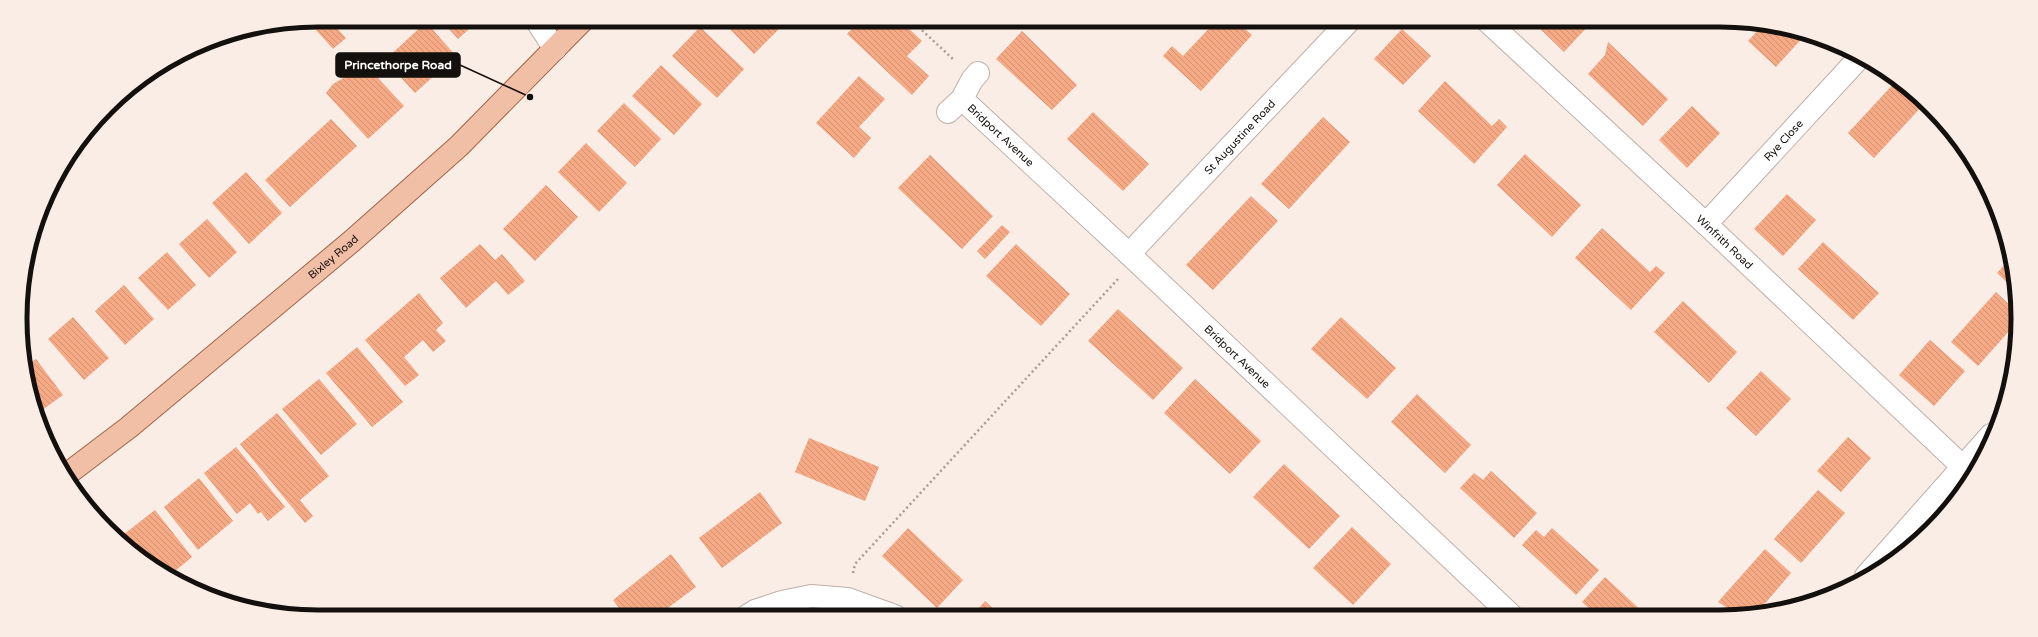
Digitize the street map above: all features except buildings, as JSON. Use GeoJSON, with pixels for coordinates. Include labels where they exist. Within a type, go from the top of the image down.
{"type":"FeatureCollection","features":[{"type":"Feature","properties":{"kind":"main road","name":"Bixley Road"},"geometry":{"type":"LineString","coordinates":[[71,471],[128,428],[352,241],[459,146],[576,27]]}},
{"type":"Feature","properties":{"kind":"street"},"geometry":{"type":"LineString","coordinates":[[541,27],[555,49]]}},
{"type":"Feature","properties":{"kind":"street","name":"St Augustine Road"},"geometry":{"type":"LineString","coordinates":[[1129,254],[1343,27]]}},
{"type":"Feature","properties":{"kind":"street","name":"Winfrith Road"},"geometry":{"type":"LineString","coordinates":[[1494,27],[1706,224],[1962,466]]}},
{"type":"Feature","properties":{"kind":"street","name":"Rye Close"},"geometry":{"type":"LineString","coordinates":[[1706,224],[1856,61]]}},
{"type":"Feature","properties":{"kind":"street","name":"Bridport Avenue"},"geometry":{"type":"LineString","coordinates":[[965,91],[1129,254],[1506,610]]}},
{"type":"Feature","properties":{"kind":"street"},"geometry":{"type":"LineString","coordinates":[[1877,564],[1983,443]]}},
{"type":"Feature","properties":{"kind":"street"},"geometry":{"type":"LineString","coordinates":[[758,610],[782,602],[811,596],[848,599],[878,610]]}},
{"type":"Feature","properties":{"kind":"path"},"geometry":{"type":"LineString","coordinates":[[918,27],[962,68],[965,91]]}},
{"type":"Feature","properties":{"kind":"path"},"geometry":{"type":"LineString","coordinates":[[848,599],[855,564],[1123,273],[1129,254]]}},
{"type":"Feature","properties":{"kind":"place","name":"Princethorpe Road"},"geometry":{"type":"Point","coordinates":[530,97]}}]}
